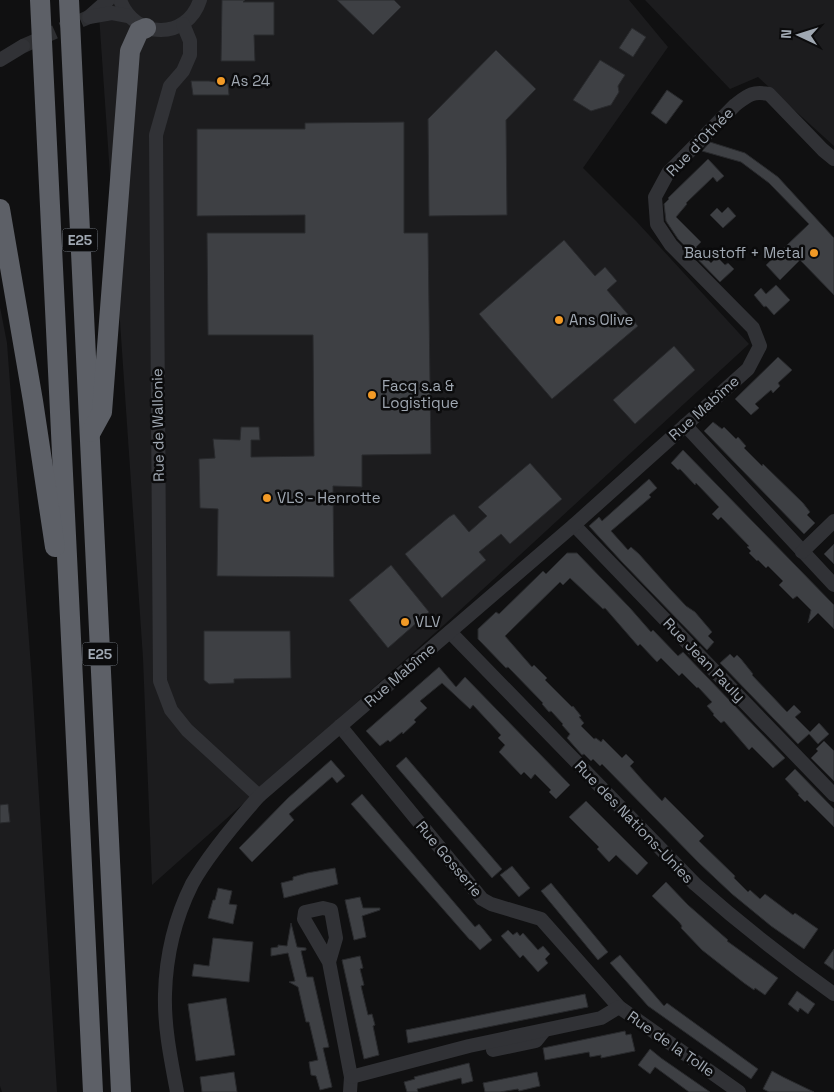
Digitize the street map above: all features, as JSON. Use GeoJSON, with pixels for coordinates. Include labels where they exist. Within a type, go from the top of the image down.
{"type":"FeatureCollection","features":[{"type":"Feature","properties":{"kind":"highway","name":"E25"},"geometry":{"type":"LineString","coordinates":[[40,0],[93,1092]]}},
{"type":"Feature","properties":{"kind":"highway","name":"E25"},"geometry":{"type":"LineString","coordinates":[[69,0],[121,1092]]}},
{"type":"Feature","properties":{"kind":"highway"},"geometry":{"type":"LineString","coordinates":[[90,433],[102,412],[130,51],[139,31],[146,28]]}},
{"type":"Feature","properties":{"kind":"highway"},"geometry":{"type":"LineString","coordinates":[[0,209],[33,400],[56,552],[70,780],[79,808]]}},
{"type":"Feature","properties":{"kind":"street"},"geometry":{"type":"LineString","coordinates":[[108,0],[90,17],[112,13],[128,16]]}},
{"type":"Feature","properties":{"kind":"street"},"geometry":{"type":"LineString","coordinates":[[120,0],[128,16],[136,23],[159,31],[183,24],[192,16],[200,0]]}},
{"type":"Feature","properties":{"kind":"street","name":"Rue de Wallonie"},"geometry":{"type":"LineString","coordinates":[[183,24],[190,41],[190,55],[183,71],[170,86],[156,135],[155,230],[160,681],[171,710],[187,730],[259,796]]}},
{"type":"Feature","properties":{"kind":"street"},"geometry":{"type":"LineString","coordinates":[[0,49],[23,46],[0,60]]}},
{"type":"Feature","properties":{"kind":"street","name":"Rue d'Othée"},"geometry":{"type":"LineString","coordinates":[[753,328],[671,245],[657,224],[655,197],[668,174],[735,105],[747,95],[757,92],[768,94],[834,159]]}},
{"type":"Feature","properties":{"kind":"street","name":"Rue Mabîme"},"geometry":{"type":"LineString","coordinates":[[177,1092],[167,1034],[164,995],[167,962],[172,938],[193,884],[241,817],[259,796],[574,525],[748,369],[760,346],[753,328]]}},
{"type":"Feature","properties":{"kind":"street"},"geometry":{"type":"LineString","coordinates":[[685,425],[834,585]]}},
{"type":"Feature","properties":{"kind":"street"},"geometry":{"type":"LineString","coordinates":[[802,552],[834,521]]}},
{"type":"Feature","properties":{"kind":"street","name":"Rue Jean Pauly"},"geometry":{"type":"LineString","coordinates":[[574,525],[834,795]]}},
{"type":"Feature","properties":{"kind":"street","name":"Rue des Nations-Unies"},"geometry":{"type":"LineString","coordinates":[[450,632],[695,884],[792,964],[834,994]]}},
{"type":"Feature","properties":{"kind":"street","name":"Rue Gosserie"},"geometry":{"type":"LineString","coordinates":[[340,726],[482,898],[491,904],[541,919],[619,1007]]}},
{"type":"Feature","properties":{"kind":"street"},"geometry":{"type":"LineString","coordinates":[[329,962],[351,1077],[350,1092]]}},
{"type":"Feature","properties":{"kind":"street","name":"Rue de la Tolle"},"geometry":{"type":"LineString","coordinates":[[351,1077],[461,1048],[601,1018],[619,1007],[739,1092]]}},
{"type":"Feature","properties":{"kind":"shaded area"},"geometry":{"type":"Polygon","coordinates":[[[98,0],[629,0],[668,47],[583,168],[637,222],[749,344],[445,624],[152,885],[143,658],[98,0]]]}},
{"type":"Feature","properties":{"kind":"shaded area"},"geometry":{"type":"Polygon","coordinates":[[[645,0],[834,0],[834,146],[758,77],[730,89],[645,0]]]}},
{"type":"Feature","properties":{"kind":"shaded area"},"geometry":{"type":"Polygon","coordinates":[[[0,307],[7,343],[32,681],[57,1092],[2,1092],[0,1086],[0,307]]]}},
{"type":"Feature","properties":{"kind":"building"},"geometry":{"type":"Polygon","coordinates":[[[222,0],[274,2],[274,35],[254,35],[255,61],[221,61],[222,0]]]}},
{"type":"Feature","properties":{"kind":"building"},"geometry":{"type":"Polygon","coordinates":[[[337,0],[394,0],[401,7],[373,35],[337,0]]]}},
{"type":"Feature","properties":{"kind":"building"},"geometry":{"type":"Polygon","coordinates":[[[632,28],[646,37],[633,57],[619,48],[632,28]]]}},
{"type":"Feature","properties":{"kind":"building"},"geometry":{"type":"Polygon","coordinates":[[[496,50],[536,89],[506,120],[507,215],[429,216],[428,119],[496,50]]]}},
{"type":"Feature","properties":{"kind":"building"},"geometry":{"type":"Polygon","coordinates":[[[600,60],[625,75],[618,86],[619,92],[611,105],[591,111],[573,100],[600,60]]]}},
{"type":"Feature","properties":{"kind":"building"},"geometry":{"type":"Polygon","coordinates":[[[191,81],[228,84],[229,95],[193,95],[191,81]]]}},
{"type":"Feature","properties":{"kind":"building"},"geometry":{"type":"Polygon","coordinates":[[[667,90],[683,101],[666,124],[651,113],[667,90]]]}},
{"type":"Feature","properties":{"kind":"building"},"geometry":{"type":"Polygon","coordinates":[[[404,122],[404,233],[428,233],[431,454],[362,455],[362,487],[333,486],[334,577],[217,576],[218,509],[200,508],[199,459],[215,458],[213,439],[240,440],[241,427],[259,427],[260,440],[251,440],[251,457],[314,456],[313,335],[208,335],[207,233],[305,233],[305,215],[197,216],[197,129],[305,129],[305,123],[404,122]]]}},
{"type":"Feature","properties":{"kind":"building"},"geometry":{"type":"Polygon","coordinates":[[[710,142],[745,153],[778,177],[834,238],[834,295],[800,260],[780,280],[766,265],[809,224],[769,183],[741,162],[702,151],[710,142]]]}},
{"type":"Feature","properties":{"kind":"building"},"geometry":{"type":"Polygon","coordinates":[[[708,159],[724,176],[717,182],[713,177],[686,203],[676,217],[701,242],[696,247],[711,263],[717,257],[725,265],[728,263],[734,269],[720,282],[678,239],[666,221],[664,204],[708,159]]]}},
{"type":"Feature","properties":{"kind":"building"},"geometry":{"type":"Polygon","coordinates":[[[728,207],[736,216],[723,228],[710,215],[717,208],[722,213],[728,207]]]}},
{"type":"Feature","properties":{"kind":"building","name":"Ans Olive"},"geometry":{"type":"Polygon","coordinates":[[[564,240],[595,276],[605,267],[617,281],[607,290],[638,326],[552,399],[479,314],[564,240]]]}},
{"type":"Feature","properties":{"kind":"building"},"geometry":{"type":"Polygon","coordinates":[[[776,285],[790,300],[774,315],[754,295],[761,288],[766,294],[776,285]]]}},
{"type":"Feature","properties":{"kind":"building"},"geometry":{"type":"Polygon","coordinates":[[[674,346],[695,370],[635,424],[613,400],[674,346]]]}},
{"type":"Feature","properties":{"kind":"building"},"geometry":{"type":"Polygon","coordinates":[[[778,357],[792,370],[778,383],[780,386],[773,393],[771,390],[755,404],[759,408],[751,415],[735,399],[778,357]]]}},
{"type":"Feature","properties":{"kind":"building"},"geometry":{"type":"Polygon","coordinates":[[[713,422],[722,429],[724,427],[736,439],[738,437],[746,446],[744,448],[803,503],[810,512],[807,515],[815,523],[804,534],[704,431],[713,422]]]}},
{"type":"Feature","properties":{"kind":"building"},"geometry":{"type":"Polygon","coordinates":[[[683,450],[834,605],[834,629],[818,613],[808,623],[811,610],[797,596],[793,599],[779,585],[783,581],[768,566],[766,568],[749,553],[751,551],[747,547],[749,546],[721,517],[718,520],[712,514],[719,507],[696,483],[695,485],[680,469],[678,470],[671,463],[683,450]]]}},
{"type":"Feature","properties":{"kind":"building"},"geometry":{"type":"Polygon","coordinates":[[[530,463],[562,499],[510,544],[501,534],[479,552],[486,560],[442,598],[405,554],[454,514],[469,532],[487,516],[478,507],[530,463]]]}},
{"type":"Feature","properties":{"kind":"building"},"geometry":{"type":"Polygon","coordinates":[[[649,479],[657,488],[649,495],[651,497],[611,531],[628,550],[631,547],[639,554],[712,632],[708,636],[714,642],[707,650],[589,526],[599,517],[602,521],[649,479]]]}},
{"type":"Feature","properties":{"kind":"building"},"geometry":{"type":"Polygon","coordinates":[[[834,544],[834,564],[824,554],[834,544]]]}},
{"type":"Feature","properties":{"kind":"building"},"geometry":{"type":"Polygon","coordinates":[[[567,553],[577,553],[651,632],[653,630],[678,656],[683,652],[785,758],[773,768],[752,747],[749,750],[724,721],[721,723],[713,715],[707,706],[712,702],[698,687],[682,673],[679,676],[661,658],[657,662],[640,644],[638,646],[605,608],[603,609],[570,578],[563,585],[560,582],[505,636],[532,667],[534,665],[547,678],[545,680],[573,706],[584,723],[581,726],[594,739],[596,738],[601,742],[603,739],[622,758],[626,754],[634,762],[630,766],[644,782],[662,801],[665,797],[704,836],[699,841],[735,876],[734,878],[748,892],[750,890],[760,899],[765,894],[793,915],[795,913],[818,929],[804,949],[771,926],[732,894],[602,764],[600,766],[593,759],[591,761],[584,754],[582,755],[567,738],[570,734],[563,724],[478,639],[478,629],[496,612],[499,614],[543,571],[546,574],[567,553]]]}},
{"type":"Feature","properties":{"kind":"building"},"geometry":{"type":"Polygon","coordinates":[[[391,565],[429,612],[388,648],[349,600],[391,565]]]}},
{"type":"Feature","properties":{"kind":"building"},"geometry":{"type":"Polygon","coordinates":[[[204,631],[290,631],[291,678],[234,679],[234,683],[209,684],[204,680],[204,631]]]}},
{"type":"Feature","properties":{"kind":"building"},"geometry":{"type":"Polygon","coordinates":[[[730,654],[734,658],[737,655],[741,659],[752,675],[787,712],[794,705],[801,712],[795,717],[810,732],[819,723],[829,734],[818,744],[809,734],[798,744],[720,663],[730,654]]]}},
{"type":"Feature","properties":{"kind":"building"},"geometry":{"type":"Polygon","coordinates":[[[439,667],[456,687],[465,677],[570,785],[556,799],[549,792],[551,790],[535,774],[531,779],[524,772],[521,775],[499,752],[505,745],[498,738],[501,735],[473,705],[470,709],[442,683],[420,701],[427,708],[403,734],[402,732],[390,742],[388,740],[380,746],[366,731],[439,667]]]}},
{"type":"Feature","properties":{"kind":"building"},"geometry":{"type":"Polygon","coordinates":[[[824,741],[834,751],[834,781],[811,758],[824,741]]]}},
{"type":"Feature","properties":{"kind":"building"},"geometry":{"type":"Polygon","coordinates":[[[406,757],[502,869],[492,878],[396,766],[406,757]]]}},
{"type":"Feature","properties":{"kind":"building"},"geometry":{"type":"Polygon","coordinates":[[[331,760],[345,776],[337,783],[332,777],[289,814],[294,820],[252,862],[239,848],[288,798],[331,760]]]}},
{"type":"Feature","properties":{"kind":"building"},"geometry":{"type":"Polygon","coordinates":[[[795,769],[834,809],[834,827],[807,800],[805,802],[785,779],[795,769]]]}},
{"type":"Feature","properties":{"kind":"building"},"geometry":{"type":"Polygon","coordinates":[[[362,794],[475,927],[479,924],[492,940],[480,950],[351,804],[362,794]]]}},
{"type":"Feature","properties":{"kind":"building"},"geometry":{"type":"Polygon","coordinates":[[[586,801],[648,863],[637,875],[616,855],[609,862],[597,849],[599,847],[569,817],[586,801]]]}},
{"type":"Feature","properties":{"kind":"building"},"geometry":{"type":"Polygon","coordinates":[[[8,804],[10,822],[0,823],[0,805],[8,804]]]}},
{"type":"Feature","properties":{"kind":"building"},"geometry":{"type":"Polygon","coordinates":[[[512,866],[530,888],[519,897],[500,875],[512,866]]]}},
{"type":"Feature","properties":{"kind":"building"},"geometry":{"type":"Polygon","coordinates":[[[335,868],[338,884],[284,898],[281,883],[293,880],[293,877],[307,873],[335,868]]]}},
{"type":"Feature","properties":{"kind":"building"},"geometry":{"type":"Polygon","coordinates":[[[666,882],[727,941],[778,978],[765,995],[744,983],[702,950],[681,928],[682,926],[679,922],[652,896],[666,882]]]}},
{"type":"Feature","properties":{"kind":"building"},"geometry":{"type":"Polygon","coordinates":[[[551,883],[608,952],[598,960],[541,891],[551,883]]]}},
{"type":"Feature","properties":{"kind":"building"},"geometry":{"type":"Polygon","coordinates":[[[218,888],[232,891],[229,904],[237,905],[233,924],[208,918],[218,888]]]}},
{"type":"Feature","properties":{"kind":"building"},"geometry":{"type":"Polygon","coordinates":[[[360,897],[363,908],[380,908],[380,910],[362,916],[366,937],[354,940],[345,900],[360,897]]]}},
{"type":"Feature","properties":{"kind":"building"},"geometry":{"type":"Polygon","coordinates":[[[291,923],[297,947],[306,948],[306,950],[301,951],[307,977],[313,977],[329,1047],[323,1048],[332,1087],[320,1090],[316,1076],[311,1075],[309,1062],[318,1060],[309,1022],[306,1022],[298,987],[289,982],[295,981],[288,953],[271,956],[271,948],[278,947],[278,945],[287,946],[291,923]]]}},
{"type":"Feature","properties":{"kind":"building"},"geometry":{"type":"Polygon","coordinates":[[[508,930],[513,935],[517,932],[520,936],[523,933],[538,950],[543,946],[550,954],[545,959],[548,963],[538,972],[523,955],[520,958],[501,936],[508,930]]]}},
{"type":"Feature","properties":{"kind":"building"},"geometry":{"type":"Polygon","coordinates":[[[213,938],[253,942],[249,982],[192,976],[194,964],[209,966],[213,938]]]}},
{"type":"Feature","properties":{"kind":"building"},"geometry":{"type":"Polygon","coordinates":[[[834,949],[834,970],[824,963],[834,949]]]}},
{"type":"Feature","properties":{"kind":"building"},"geometry":{"type":"Polygon","coordinates":[[[620,955],[664,1006],[667,1003],[758,1069],[751,1079],[648,1006],[610,963],[620,955]]]}},
{"type":"Feature","properties":{"kind":"building"},"geometry":{"type":"Polygon","coordinates":[[[360,956],[363,968],[360,969],[364,985],[361,986],[368,1015],[372,1014],[375,1025],[373,1026],[379,1055],[364,1059],[342,960],[360,956]]]}},
{"type":"Feature","properties":{"kind":"building"},"geometry":{"type":"Polygon","coordinates":[[[797,991],[815,1004],[808,1014],[800,1008],[798,1012],[788,1004],[797,991]]]}},
{"type":"Feature","properties":{"kind":"building"},"geometry":{"type":"Polygon","coordinates":[[[585,994],[588,1007],[408,1043],[406,1030],[585,994]]]}},
{"type":"Feature","properties":{"kind":"building"},"geometry":{"type":"Polygon","coordinates":[[[226,998],[235,1055],[196,1061],[188,1004],[226,998]]]}},
{"type":"Feature","properties":{"kind":"building"},"geometry":{"type":"Polygon","coordinates":[[[625,1031],[626,1035],[631,1034],[635,1051],[601,1058],[601,1055],[590,1057],[589,1052],[545,1060],[543,1048],[625,1031]]]}},
{"type":"Feature","properties":{"kind":"building"},"geometry":{"type":"Polygon","coordinates":[[[650,1049],[710,1092],[689,1092],[655,1067],[650,1074],[638,1065],[650,1049]]]}},
{"type":"Feature","properties":{"kind":"building"},"geometry":{"type":"Polygon","coordinates":[[[469,1063],[473,1081],[462,1084],[461,1078],[417,1089],[418,1092],[407,1092],[404,1082],[415,1079],[414,1077],[469,1063]]]}},
{"type":"Feature","properties":{"kind":"building"},"geometry":{"type":"Polygon","coordinates":[[[772,1071],[814,1092],[769,1092],[763,1089],[772,1071]]]}},
{"type":"Feature","properties":{"kind":"building"},"geometry":{"type":"Polygon","coordinates":[[[234,1072],[237,1092],[202,1092],[200,1077],[234,1072]]]}},
{"type":"Feature","properties":{"kind":"building"},"geometry":{"type":"Polygon","coordinates":[[[537,1072],[540,1086],[519,1091],[518,1089],[485,1092],[483,1083],[537,1072]]]}},
{"type":"Feature","properties":{"kind":"tunnel"},"geometry":{"type":"LineString","coordinates":[[23,46],[89,17]]}},
{"type":"Feature","properties":{"kind":"place","name":"As 24"},"geometry":{"type":"Point","coordinates":[221,81]}},
{"type":"Feature","properties":{"kind":"place","name":"Baustoff + Metal"},"geometry":{"type":"Point","coordinates":[814,253]}},
{"type":"Feature","properties":{"kind":"place","name":"Ans Olive"},"geometry":{"type":"Point","coordinates":[559,320]}},
{"type":"Feature","properties":{"kind":"place","name":"Facq s.a & Logistique"},"geometry":{"type":"Point","coordinates":[372,395]}},
{"type":"Feature","properties":{"kind":"place","name":"VLS - Henrotte"},"geometry":{"type":"Point","coordinates":[267,498]}},
{"type":"Feature","properties":{"kind":"place","name":"VLV"},"geometry":{"type":"Point","coordinates":[405,622]}}]}
